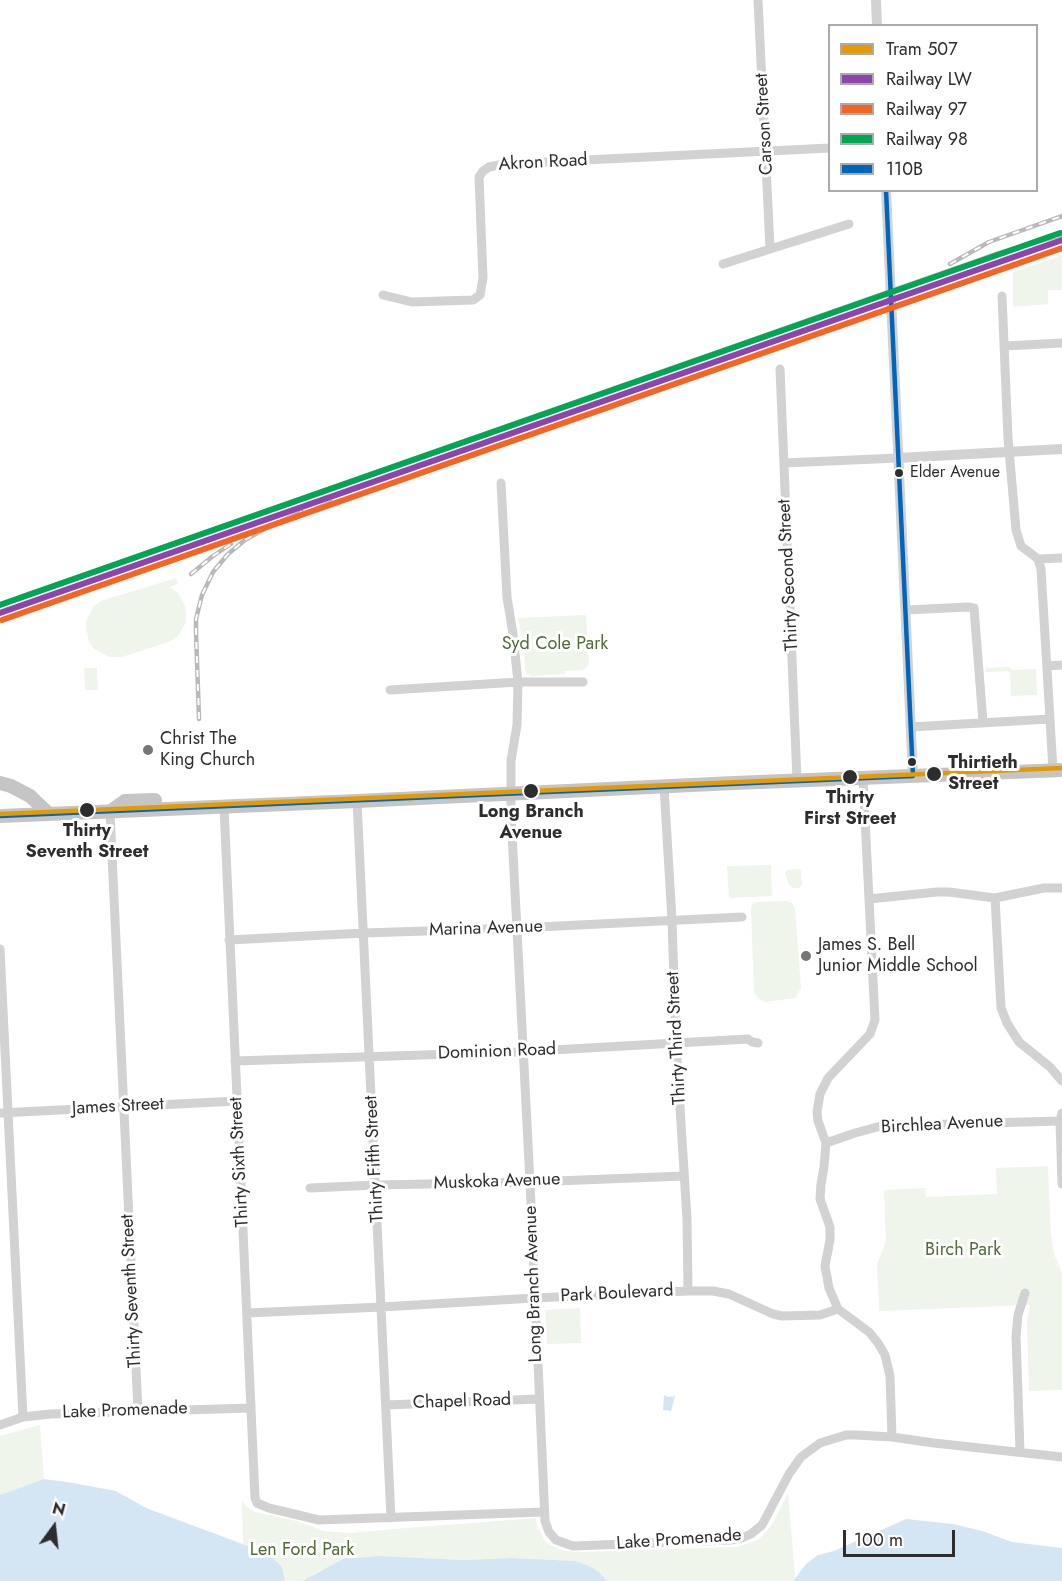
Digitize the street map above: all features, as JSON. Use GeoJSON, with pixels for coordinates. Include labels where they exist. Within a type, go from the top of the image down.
{"type":"FeatureCollection","features":[{"type":"Feature","properties":{"kind":"main road"},"geometry":{"type":"LineString","coordinates":[[6,816],[34,823],[99,820],[125,801],[214,798],[230,806],[419,798],[444,805],[502,802],[522,784],[578,782],[594,789],[1057,770]]}},
{"type":"Feature","properties":{"kind":"main road"},"geometry":{"type":"LineString","coordinates":[[0,783],[30,796],[49,814]]}},
{"type":"Feature","properties":{"kind":"main road"},"geometry":{"type":"LineString","coordinates":[[6,816],[110,812]]}},
{"type":"Feature","properties":{"kind":"street","name":"Carson Street"},"geometry":{"type":"LineString","coordinates":[[758,0],[770,248]]}},
{"type":"Feature","properties":{"kind":"street"},"geometry":{"type":"LineString","coordinates":[[876,0],[877,24]]}},
{"type":"Feature","properties":{"kind":"street","name":"Akron Road"},"geometry":{"type":"LineString","coordinates":[[383,295],[412,302],[472,300],[480,295],[483,278],[479,177],[489,167],[504,164],[828,148]]}},
{"type":"Feature","properties":{"kind":"street"},"geometry":{"type":"LineString","coordinates":[[886,192],[913,776]]}},
{"type":"Feature","properties":{"kind":"street"},"geometry":{"type":"LineString","coordinates":[[723,264],[849,224]]}},
{"type":"Feature","properties":{"kind":"street"},"geometry":{"type":"LineString","coordinates":[[1002,296],[1009,451],[1016,530],[1021,546],[1038,559],[1041,569],[1050,719],[1057,770]]}},
{"type":"Feature","properties":{"kind":"street"},"geometry":{"type":"LineString","coordinates":[[1005,346],[1062,343]]}},
{"type":"Feature","properties":{"kind":"street","name":"Thirty Second Street"},"geometry":{"type":"LineString","coordinates":[[780,369],[797,780]]}},
{"type":"Feature","properties":{"kind":"street"},"geometry":{"type":"LineString","coordinates":[[784,462],[1062,448]]}},
{"type":"Feature","properties":{"kind":"street","name":"Long Branch Avenue"},"geometry":{"type":"LineString","coordinates":[[501,483],[507,597],[518,682],[517,725],[511,761],[511,794],[544,1512]]}},
{"type":"Feature","properties":{"kind":"street"},"geometry":{"type":"LineString","coordinates":[[1038,559],[1062,558]]}},
{"type":"Feature","properties":{"kind":"street"},"geometry":{"type":"LineString","coordinates":[[906,610],[974,608],[982,722]]}},
{"type":"Feature","properties":{"kind":"street"},"geometry":{"type":"LineString","coordinates":[[1047,666],[1062,665]]}},
{"type":"Feature","properties":{"kind":"street"},"geometry":{"type":"LineString","coordinates":[[390,690],[518,682],[583,682]]}},
{"type":"Feature","properties":{"kind":"street"},"geometry":{"type":"LineString","coordinates":[[911,727],[1050,719]]}},
{"type":"Feature","properties":{"kind":"street"},"geometry":{"type":"LineString","coordinates":[[863,778],[874,1020],[870,1034],[828,1078],[820,1094],[818,1121],[826,1143],[820,1198],[830,1234],[825,1273],[829,1288],[838,1309],[869,1332],[885,1355],[890,1376],[892,1437]]}},
{"type":"Feature","properties":{"kind":"street","name":"Thirty Third Street"},"geometry":{"type":"LineString","coordinates":[[664,786],[687,1219],[688,1291]]}},
{"type":"Feature","properties":{"kind":"street","name":"Thirty Fifth Street"},"geometry":{"type":"LineString","coordinates":[[357,801],[392,1518]]}},
{"type":"Feature","properties":{"kind":"street","name":"Thirty Sixth Street"},"geometry":{"type":"LineString","coordinates":[[230,806],[230,940],[255,1498],[257,1503],[269,1508],[319,1520],[392,1518]]}},
{"type":"Feature","properties":{"kind":"street","name":"Thirty Seventh Street"},"geometry":{"type":"LineString","coordinates":[[110,812],[138,1411]]}},
{"type":"Feature","properties":{"kind":"street"},"geometry":{"type":"LineString","coordinates":[[869,899],[937,892],[995,898],[1044,888],[1062,888]]}},
{"type":"Feature","properties":{"kind":"street"},"geometry":{"type":"LineString","coordinates":[[995,898],[1001,1008],[1019,1042],[1050,1067],[1062,1081]]}},
{"type":"Feature","properties":{"kind":"street","name":"Marina Avenue"},"geometry":{"type":"LineString","coordinates":[[230,940],[742,917]]}},
{"type":"Feature","properties":{"kind":"street"},"geometry":{"type":"LineString","coordinates":[[0,949],[4,1113],[23,1417]]}},
{"type":"Feature","properties":{"kind":"street","name":"Dominion Road"},"geometry":{"type":"LineString","coordinates":[[235,1061],[523,1052],[748,1039],[758,1043]]}},
{"type":"Feature","properties":{"kind":"street","name":"James Street"},"geometry":{"type":"LineString","coordinates":[[4,1113],[237,1101]]}},
{"type":"Feature","properties":{"kind":"street"},"geometry":{"type":"LineString","coordinates":[[1061,1117],[1062,1184]]}},
{"type":"Feature","properties":{"kind":"street","name":"Birchlea Avenue"},"geometry":{"type":"LineString","coordinates":[[826,1143],[881,1126],[1061,1117]]}},
{"type":"Feature","properties":{"kind":"street","name":"Muskoka Avenue"},"geometry":{"type":"LineString","coordinates":[[310,1188],[684,1176]]}},
{"type":"Feature","properties":{"kind":"street","name":"Park Boulevard"},"geometry":{"type":"LineString","coordinates":[[247,1313],[688,1291],[729,1294],[782,1316],[820,1315],[838,1309]]}},
{"type":"Feature","properties":{"kind":"street"},"geometry":{"type":"LineString","coordinates":[[1020,1451],[1016,1335],[1018,1315],[1025,1293]]}},
{"type":"Feature","properties":{"kind":"street","name":"Chapel Road"},"geometry":{"type":"LineString","coordinates":[[386,1405],[539,1399]]}},
{"type":"Feature","properties":{"kind":"street","name":"Lake Promenade"},"geometry":{"type":"LineString","coordinates":[[0,1425],[23,1417],[81,1412],[251,1408]]}},
{"type":"Feature","properties":{"kind":"street","name":"Lake Promenade"},"geometry":{"type":"LineString","coordinates":[[544,1512],[546,1527],[552,1536],[573,1546],[742,1538],[762,1525],[795,1465],[809,1450],[820,1443],[846,1435],[892,1437],[1062,1457]]}},
{"type":"Feature","properties":{"kind":"street"},"geometry":{"type":"LineString","coordinates":[[392,1518],[544,1512]]}},
{"type":"Feature","properties":{"kind":"green space"},"geometry":{"type":"Polygon","coordinates":[[[1062,255],[1062,290],[1048,290],[1048,304],[1013,307],[1013,272],[1062,255]]]}},
{"type":"Feature","properties":{"kind":"green space"},"geometry":{"type":"Polygon","coordinates":[[[176,578],[178,584],[170,587],[178,593],[185,606],[186,614],[186,622],[178,636],[171,641],[122,657],[109,657],[94,649],[89,642],[86,621],[94,606],[101,601],[176,578]]]}},
{"type":"Feature","properties":{"kind":"green space","name":"Syd Cole Park"},"geometry":{"type":"Polygon","coordinates":[[[586,615],[589,663],[586,668],[565,671],[565,674],[532,676],[527,674],[518,618],[586,615]]]}},
{"type":"Feature","properties":{"kind":"green space"},"geometry":{"type":"Polygon","coordinates":[[[1009,667],[1013,670],[1036,669],[1037,695],[1011,696],[1010,673],[1007,671],[986,672],[986,668],[1009,667]]]}},
{"type":"Feature","properties":{"kind":"green space"},"geometry":{"type":"Polygon","coordinates":[[[84,668],[97,668],[98,690],[85,690],[84,668]]]}},
{"type":"Feature","properties":{"kind":"green space"},"geometry":{"type":"Polygon","coordinates":[[[771,865],[772,896],[729,898],[727,866],[771,865]]]}},
{"type":"Feature","properties":{"kind":"green space"},"geometry":{"type":"Polygon","coordinates":[[[801,870],[802,884],[799,888],[793,888],[789,885],[785,872],[801,870]]]}},
{"type":"Feature","properties":{"kind":"green space"},"geometry":{"type":"Polygon","coordinates":[[[787,901],[795,908],[801,988],[795,998],[765,1002],[754,992],[752,904],[787,901]]]}},
{"type":"Feature","properties":{"kind":"green space","name":"Birch Park"},"geometry":{"type":"Polygon","coordinates":[[[1048,1166],[1051,1235],[1054,1254],[1062,1273],[1062,1390],[1029,1391],[1027,1322],[1030,1305],[879,1311],[877,1264],[886,1241],[884,1190],[925,1188],[926,1197],[997,1194],[996,1168],[1048,1166]]]}},
{"type":"Feature","properties":{"kind":"green space"},"geometry":{"type":"Polygon","coordinates":[[[580,1308],[581,1343],[547,1344],[545,1310],[580,1308]]]}},
{"type":"Feature","properties":{"kind":"green space"},"geometry":{"type":"Polygon","coordinates":[[[40,1425],[44,1479],[0,1495],[0,1436],[40,1425]]]}},
{"type":"Feature","properties":{"kind":"green space","name":"Len Ford Park"},"geometry":{"type":"Polygon","coordinates":[[[788,1493],[795,1576],[793,1581],[607,1581],[599,1572],[576,1561],[511,1558],[464,1560],[380,1556],[319,1571],[302,1581],[285,1581],[256,1549],[243,1544],[242,1501],[255,1512],[297,1521],[323,1531],[349,1533],[536,1518],[537,1526],[545,1541],[565,1551],[737,1547],[758,1540],[766,1532],[788,1493]]]}},
{"type":"Feature","properties":{"kind":"water"},"geometry":{"type":"Polygon","coordinates":[[[664,1395],[675,1396],[671,1411],[663,1410],[664,1395]]]}},
{"type":"Feature","properties":{"kind":"water"},"geometry":{"type":"Polygon","coordinates":[[[44,1479],[116,1491],[146,1508],[256,1549],[272,1557],[282,1567],[285,1581],[0,1581],[0,1495],[44,1479]]]}},
{"type":"Feature","properties":{"kind":"water"},"geometry":{"type":"Polygon","coordinates":[[[906,1519],[953,1524],[1012,1542],[1062,1548],[1062,1581],[793,1581],[806,1564],[818,1555],[834,1551],[906,1519]]]}},
{"type":"Feature","properties":{"kind":"water"},"geometry":{"type":"Polygon","coordinates":[[[380,1556],[464,1560],[511,1558],[576,1561],[599,1572],[607,1581],[302,1581],[343,1559],[380,1556]]]}},
{"type":"Feature","properties":{"kind":"railway"},"geometry":{"type":"LineString","coordinates":[[950,264],[989,242],[1062,216]]}},
{"type":"Feature","properties":{"kind":"railway"},"geometry":{"type":"LineString","coordinates":[[20,597],[996,254],[1062,235]]}},
{"type":"Feature","properties":{"kind":"railway"},"geometry":{"type":"LineString","coordinates":[[295,518],[331,502]]}},
{"type":"Feature","properties":{"kind":"railway"},"geometry":{"type":"LineString","coordinates":[[261,530],[302,512]]}},
{"type":"Feature","properties":{"kind":"railway"},"geometry":{"type":"LineString","coordinates":[[199,719],[196,619],[202,595],[213,572],[228,554],[245,540],[266,528]]}},
{"type":"Feature","properties":{"kind":"railway"},"geometry":{"type":"LineString","coordinates":[[191,574],[231,544]]}},
{"type":"Feature","properties":{"kind":"tram line","name":"507"},"geometry":{"type":"LineString","coordinates":[[0,814],[1062,768]]}},
{"type":"Feature","properties":{"kind":"rail line","name":"98"},"geometry":{"type":"LineString","coordinates":[[0,605],[1060,233]]}},
{"type":"Feature","properties":{"kind":"rail line","name":"LW"},"geometry":{"type":"LineString","coordinates":[[0,613],[1062,240]]}},
{"type":"Feature","properties":{"kind":"rail line","name":"97"},"geometry":{"type":"LineString","coordinates":[[2,620],[1062,248]]}},
{"type":"Feature","properties":{"kind":"transit line","name":"110B"},"geometry":{"type":"LineString","coordinates":[[0,816],[913,776],[886,192]]}},
{"type":"Feature","properties":{"kind":"place","name":"Elder Avenue"},"geometry":{"type":"Point","coordinates":[899,473]}},
{"type":"Feature","properties":{"kind":"place","name":"Christ The King Church"},"geometry":{"type":"Point","coordinates":[148,750]}},
{"type":"Feature","properties":{"kind":"place","name":"Thirtieth Street"},"geometry":{"type":"Point","coordinates":[934,774]}},
{"type":"Feature","properties":{"kind":"place","name":"Thirty First Street"},"geometry":{"type":"Point","coordinates":[850,777]}},
{"type":"Feature","properties":{"kind":"place","name":"Long Branch Avenue"},"geometry":{"type":"Point","coordinates":[531,791]}},
{"type":"Feature","properties":{"kind":"place","name":"Thirty Seventh Street"},"geometry":{"type":"Point","coordinates":[87,810]}},
{"type":"Feature","properties":{"kind":"place","name":"James S. Bell Junior Middle School"},"geometry":{"type":"Point","coordinates":[806,956]}}]}
